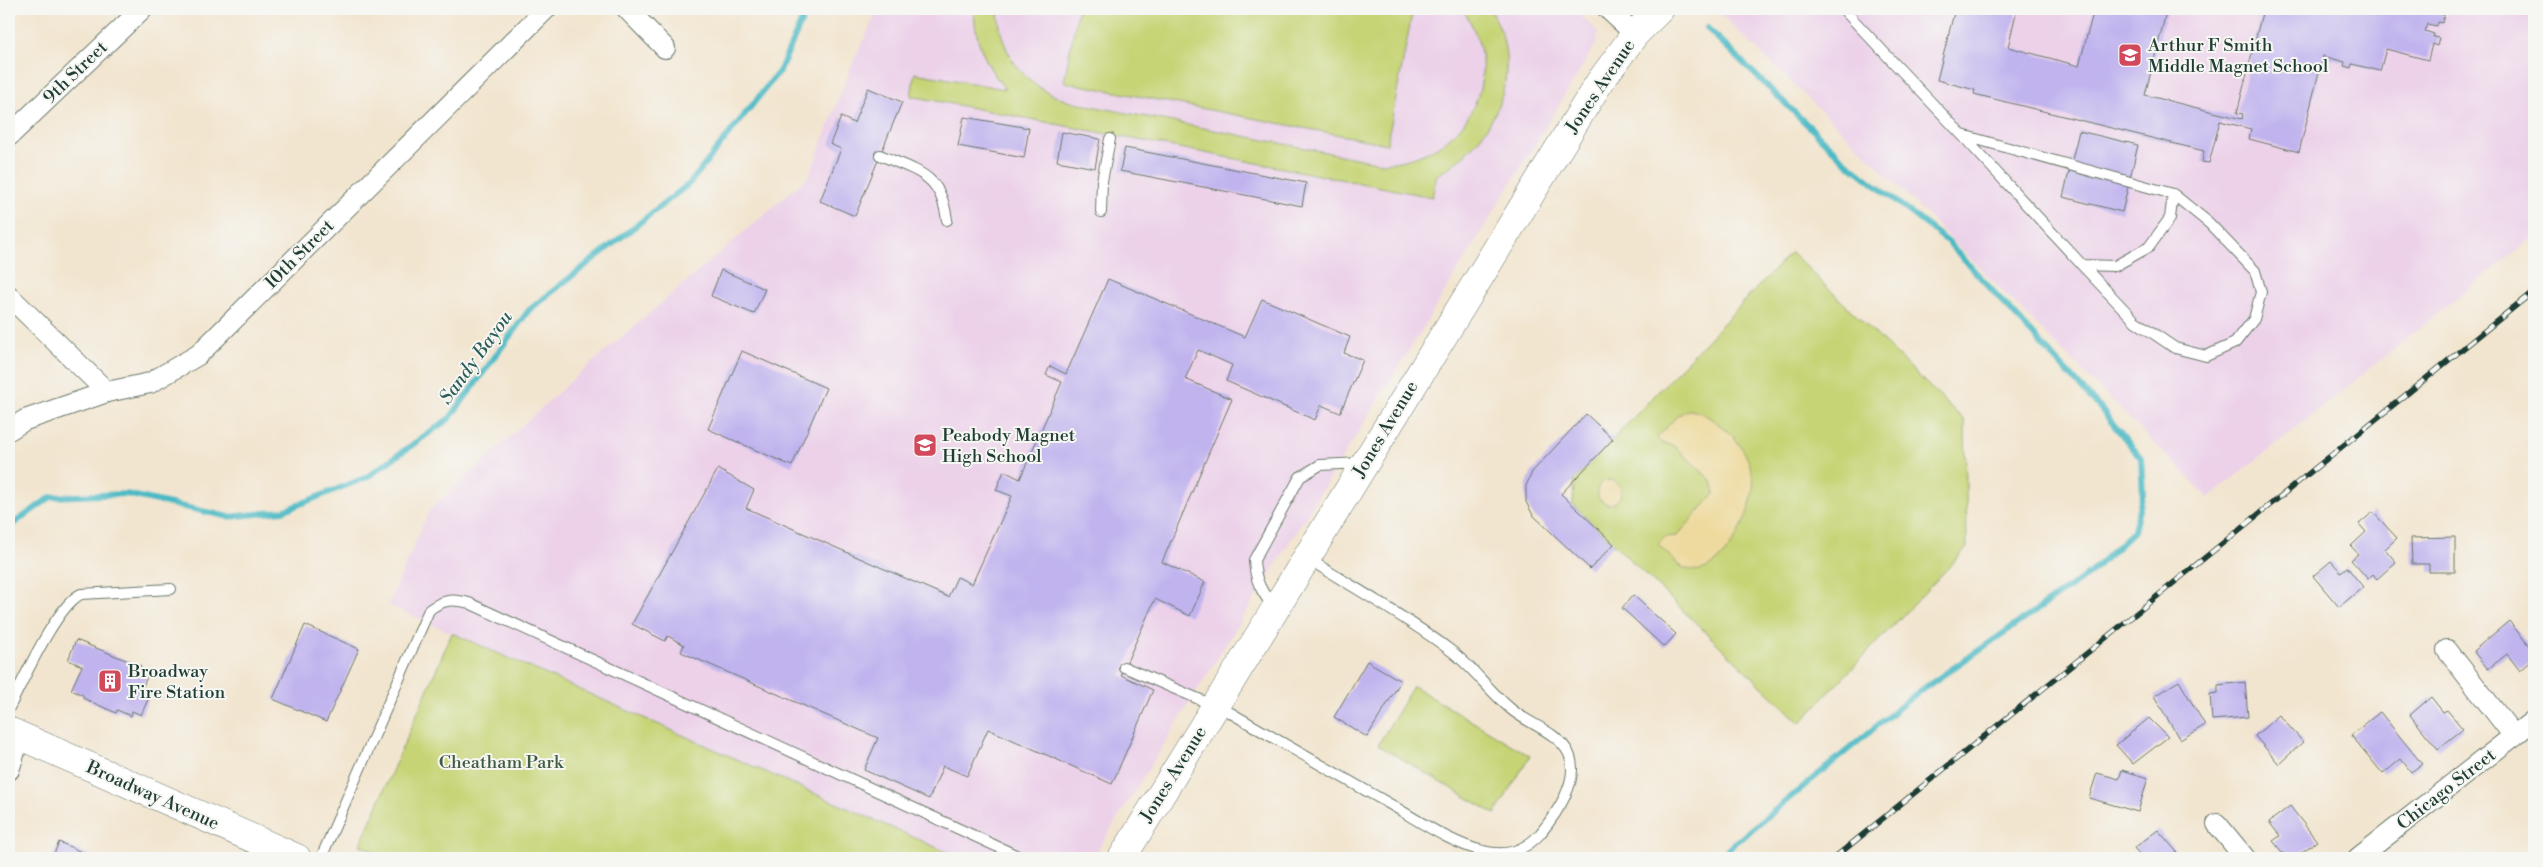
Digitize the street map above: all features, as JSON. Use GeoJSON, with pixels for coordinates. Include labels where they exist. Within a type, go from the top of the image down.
{"type":"FeatureCollection","features":[{"type":"Feature","properties":{"kind":"street","name":"9th Street"},"geometry":{"type":"LineString","coordinates":[[9,136],[142,9]]}},
{"type":"Feature","properties":{"kind":"street","name":"10th Street"},"geometry":{"type":"LineString","coordinates":[[9,430],[25,420],[107,392],[150,383],[198,355],[546,9]]}},
{"type":"Feature","properties":{"kind":"street"},"geometry":{"type":"LineString","coordinates":[[627,9],[665,48]]}},
{"type":"Feature","properties":{"kind":"street"},"geometry":{"type":"LineString","coordinates":[[1608,9],[1635,34]]}},
{"type":"Feature","properties":{"kind":"street","name":"Jones Avenue"},"geometry":{"type":"LineString","coordinates":[[1122,858],[1599,83],[1635,34],[1660,9]]}},
{"type":"Feature","properties":{"kind":"street"},"geometry":{"type":"LineString","coordinates":[[9,296],[107,392]]}},
{"type":"Feature","properties":{"kind":"street"},"geometry":{"type":"LineString","coordinates":[[2446,650],[2514,736]]}},
{"type":"Feature","properties":{"kind":"street","name":"Chicago Street"},"geometry":{"type":"LineString","coordinates":[[2358,858],[2534,720]]}},
{"type":"Feature","properties":{"kind":"street"},"geometry":{"type":"LineString","coordinates":[[9,770],[14,734]]}},
{"type":"Feature","properties":{"kind":"street","name":"Broadway Avenue"},"geometry":{"type":"LineString","coordinates":[[14,734],[297,858]]}},
{"type":"Feature","properties":{"kind":"street"},"geometry":{"type":"LineString","coordinates":[[2217,824],[2245,858]]}},
{"type":"Feature","properties":{"kind":"lane"},"geometry":{"type":"LineString","coordinates":[[1843,9],[2135,321],[2174,348],[2206,356],[2235,343],[2254,319],[2261,292],[2255,271],[2210,223],[2173,194],[1962,135]]}},
{"type":"Feature","properties":{"kind":"lane"},"geometry":{"type":"LineString","coordinates":[[1101,212],[1102,181],[1110,139]]}},
{"type":"Feature","properties":{"kind":"lane"},"geometry":{"type":"LineString","coordinates":[[880,155],[925,176],[938,188],[945,202],[947,220]]}},
{"type":"Feature","properties":{"kind":"lane"},"geometry":{"type":"LineString","coordinates":[[2082,265],[2115,266],[2149,248],[2170,218],[2173,194]]}},
{"type":"Feature","properties":{"kind":"lane"},"geometry":{"type":"LineString","coordinates":[[1275,609],[1258,587],[1254,574],[1254,560],[1300,477],[1320,465],[1365,463]]}},
{"type":"Feature","properties":{"kind":"lane"},"geometry":{"type":"LineString","coordinates":[[1124,667],[1216,705],[1426,825],[1483,851],[1510,852],[1528,847],[1563,800],[1571,781],[1572,766],[1568,753],[1561,742],[1514,712],[1472,667],[1449,649],[1306,558]]}},
{"type":"Feature","properties":{"kind":"lane"},"geometry":{"type":"LineString","coordinates":[[9,708],[58,617],[75,597],[81,594],[171,589]]}},
{"type":"Feature","properties":{"kind":"lane"},"geometry":{"type":"LineString","coordinates":[[321,858],[429,610],[439,602],[453,600],[478,607],[1022,858]]}},
{"type":"Feature","properties":{"kind":"shaded area","name":"Peabody Magnet High School"},"geometry":{"type":"Polygon","coordinates":[[[878,9],[1574,9],[1598,32],[1596,44],[1413,344],[1093,858],[960,858],[388,605],[429,511],[573,379],[809,176],[851,67],[878,9]]]}},
{"type":"Feature","properties":{"kind":"shaded area"},"geometry":{"type":"Polygon","coordinates":[[[1715,9],[2534,9],[2534,236],[2209,498],[1867,155],[1715,9]]]}},
{"type":"Feature","properties":{"kind":"green space"},"geometry":{"type":"Polygon","coordinates":[[[974,9],[998,9],[1004,42],[1010,56],[1029,79],[1055,96],[1071,102],[1381,163],[1410,159],[1436,148],[1456,132],[1471,111],[1480,88],[1482,62],[1476,35],[1462,9],[1490,9],[1501,32],[1506,56],[1505,80],[1500,102],[1489,124],[1475,144],[1457,161],[1437,175],[1432,197],[911,96],[915,73],[1005,89],[992,71],[982,52],[976,32],[974,9]]]}},
{"type":"Feature","properties":{"kind":"green space"},"geometry":{"type":"Polygon","coordinates":[[[1078,9],[1413,9],[1387,144],[1064,82],[1078,9]]]}},
{"type":"Feature","properties":{"kind":"green space"},"geometry":{"type":"Polygon","coordinates":[[[1791,252],[1965,421],[1967,548],[1800,723],[1573,505],[1574,480],[1791,252]]]}},
{"type":"Feature","properties":{"kind":"green space","name":"Cheatham Park"},"geometry":{"type":"Polygon","coordinates":[[[452,633],[960,858],[390,858],[360,845],[452,633]]]}},
{"type":"Feature","properties":{"kind":"green space"},"geometry":{"type":"Polygon","coordinates":[[[1413,686],[1530,756],[1495,814],[1378,745],[1413,686]]]}},
{"type":"Feature","properties":{"kind":"sand"},"geometry":{"type":"Polygon","coordinates":[[[1687,410],[1697,411],[1705,415],[1733,436],[1746,455],[1753,477],[1750,505],[1744,522],[1735,538],[1725,553],[1713,564],[1700,570],[1683,567],[1675,562],[1658,544],[1665,537],[1677,536],[1715,493],[1712,481],[1673,445],[1662,443],[1657,438],[1676,417],[1687,410]]]}},
{"type":"Feature","properties":{"kind":"sand"},"geometry":{"type":"Polygon","coordinates":[[[1604,480],[1614,480],[1621,487],[1621,497],[1614,504],[1604,504],[1597,497],[1597,487],[1604,480]]]}},
{"type":"Feature","properties":{"kind":"building"},"geometry":{"type":"Polygon","coordinates":[[[1955,9],[2017,9],[2008,47],[2079,66],[2094,9],[2167,9],[2145,95],[2242,119],[2243,114],[2237,113],[2263,9],[2442,9],[2440,14],[2444,15],[2442,23],[2438,22],[2437,26],[2427,24],[2425,31],[2434,34],[2433,37],[2439,38],[2437,46],[2432,44],[2428,60],[2386,49],[2380,71],[2352,64],[2351,68],[2344,66],[2345,62],[2323,56],[2299,152],[2249,139],[2251,129],[2220,121],[2209,163],[2202,162],[2204,151],[1974,94],[1975,90],[1937,80],[1955,9]]]}},
{"type":"Feature","properties":{"kind":"building"},"geometry":{"type":"Polygon","coordinates":[[[868,88],[902,102],[855,216],[820,201],[841,149],[830,144],[841,117],[854,123],[868,88]]]}},
{"type":"Feature","properties":{"kind":"building"},"geometry":{"type":"Polygon","coordinates":[[[964,117],[1029,128],[1024,158],[958,146],[964,117]]]}},
{"type":"Feature","properties":{"kind":"building"},"geometry":{"type":"Polygon","coordinates":[[[2079,131],[2138,145],[2122,212],[2063,197],[2079,131]]]}},
{"type":"Feature","properties":{"kind":"building"},"geometry":{"type":"Polygon","coordinates":[[[1062,132],[1100,139],[1095,168],[1057,161],[1062,132]]]}},
{"type":"Feature","properties":{"kind":"building"},"geometry":{"type":"Polygon","coordinates":[[[1125,148],[1306,183],[1302,206],[1120,171],[1125,148]]]}},
{"type":"Feature","properties":{"kind":"building"},"geometry":{"type":"Polygon","coordinates":[[[721,270],[765,289],[754,314],[711,296],[721,270]]]}},
{"type":"Feature","properties":{"kind":"building","name":"Peabody Magnet High School"},"geometry":{"type":"Polygon","coordinates":[[[1108,279],[1245,337],[1262,299],[1350,337],[1344,353],[1363,360],[1340,413],[1321,405],[1315,420],[1226,381],[1232,365],[1198,350],[1185,379],[1232,399],[1162,562],[1205,582],[1190,616],[1155,599],[1121,675],[1153,690],[1112,784],[988,729],[967,776],[943,766],[929,799],[864,770],[878,738],[681,652],[684,645],[668,636],[665,641],[632,624],[718,469],[754,490],[746,508],[948,597],[957,577],[972,584],[1012,496],[996,490],[1004,471],[1020,479],[1062,382],[1046,375],[1050,366],[1066,374],[1108,279]]]}},
{"type":"Feature","properties":{"kind":"building"},"geometry":{"type":"Polygon","coordinates":[[[742,351],[826,388],[792,466],[708,429],[742,351]]]}},
{"type":"Feature","properties":{"kind":"building"},"geometry":{"type":"Polygon","coordinates":[[[1586,414],[1613,439],[1561,494],[1614,544],[1590,569],[1533,515],[1526,502],[1526,486],[1532,472],[1586,414]]]}},
{"type":"Feature","properties":{"kind":"building"},"geometry":{"type":"Polygon","coordinates":[[[2373,512],[2397,538],[2385,549],[2396,562],[2377,579],[2373,574],[2368,579],[2351,560],[2358,554],[2351,546],[2366,532],[2359,524],[2373,512]]]}},
{"type":"Feature","properties":{"kind":"building"},"geometry":{"type":"Polygon","coordinates":[[[2455,537],[2455,572],[2429,572],[2429,564],[2412,564],[2411,538],[2455,537]]]}},
{"type":"Feature","properties":{"kind":"building"},"geometry":{"type":"Polygon","coordinates":[[[2331,561],[2341,572],[2347,567],[2363,587],[2339,607],[2313,576],[2331,561]]]}},
{"type":"Feature","properties":{"kind":"building"},"geometry":{"type":"Polygon","coordinates":[[[1633,595],[1676,634],[1664,647],[1622,608],[1633,595]]]}},
{"type":"Feature","properties":{"kind":"building"},"geometry":{"type":"Polygon","coordinates":[[[2509,621],[2534,652],[2534,659],[2520,671],[2507,654],[2488,669],[2473,651],[2509,621]]]}},
{"type":"Feature","properties":{"kind":"building"},"geometry":{"type":"Polygon","coordinates":[[[305,625],[359,649],[326,722],[273,699],[305,625]]]}},
{"type":"Feature","properties":{"kind":"building","name":"Broadway Fire Station"},"geometry":{"type":"Polygon","coordinates":[[[76,640],[141,666],[140,668],[149,672],[141,691],[150,695],[141,715],[132,711],[131,716],[117,710],[116,713],[83,698],[83,695],[71,690],[82,666],[68,660],[76,640]]]}},
{"type":"Feature","properties":{"kind":"building"},"geometry":{"type":"Polygon","coordinates":[[[1367,661],[1401,681],[1367,737],[1334,717],[1367,661]]]}},
{"type":"Feature","properties":{"kind":"building"},"geometry":{"type":"Polygon","coordinates":[[[2179,681],[2205,725],[2180,740],[2154,696],[2179,681]]]}},
{"type":"Feature","properties":{"kind":"building"},"geometry":{"type":"Polygon","coordinates":[[[2245,682],[2248,717],[2212,720],[2210,694],[2218,693],[2218,685],[2245,682]]]}},
{"type":"Feature","properties":{"kind":"building"},"geometry":{"type":"Polygon","coordinates":[[[2431,697],[2443,712],[2447,710],[2463,729],[2438,749],[2410,715],[2431,697]]]}},
{"type":"Feature","properties":{"kind":"building"},"geometry":{"type":"Polygon","coordinates":[[[2380,712],[2422,764],[2411,772],[2401,759],[2383,774],[2351,735],[2380,712]]]}},
{"type":"Feature","properties":{"kind":"building"},"geometry":{"type":"Polygon","coordinates":[[[2279,715],[2303,742],[2279,764],[2255,736],[2279,715]]]}},
{"type":"Feature","properties":{"kind":"building"},"geometry":{"type":"Polygon","coordinates":[[[2149,718],[2168,737],[2133,764],[2116,745],[2149,718]]]}},
{"type":"Feature","properties":{"kind":"building"},"geometry":{"type":"Polygon","coordinates":[[[2122,770],[2148,778],[2138,812],[2089,798],[2097,773],[2119,779],[2122,770]]]}},
{"type":"Feature","properties":{"kind":"building"},"geometry":{"type":"Polygon","coordinates":[[[2290,806],[2317,841],[2294,858],[2287,858],[2273,841],[2280,836],[2269,822],[2290,806]]]}},
{"type":"Feature","properties":{"kind":"building"},"geometry":{"type":"Polygon","coordinates":[[[2158,830],[2182,858],[2143,858],[2134,848],[2158,830]]]}},
{"type":"Feature","properties":{"kind":"building"},"geometry":{"type":"Polygon","coordinates":[[[59,842],[93,857],[52,858],[59,842]]]}},
{"type":"Feature","properties":{"kind":"waterway","name":"Sandy Bayou"},"geometry":{"type":"LineString","coordinates":[[9,531],[13,524],[51,497],[126,494],[229,517],[283,511],[367,477],[450,418],[529,310],[690,183],[780,70],[807,9]]}},
{"type":"Feature","properties":{"kind":"waterway"},"geometry":{"type":"LineString","coordinates":[[1707,28],[1846,162],[1948,242],[2100,408],[2141,458],[2143,493],[2134,531],[2090,573],[1913,696],[1717,858]]}},
{"type":"Feature","properties":{"kind":"railway"},"geometry":{"type":"LineString","coordinates":[[1834,858],[2534,291]]}},
{"type":"Feature","properties":{"kind":"place","name":"Arthur F Smith Middle Magnet School"},"geometry":{"type":"Point","coordinates":[2130,55]}},
{"type":"Feature","properties":{"kind":"place","name":"Peabody Magnet High School"},"geometry":{"type":"Point","coordinates":[925,445]}},
{"type":"Feature","properties":{"kind":"place","name":"Broadway Fire Station"},"geometry":{"type":"Point","coordinates":[110,681]}}]}
